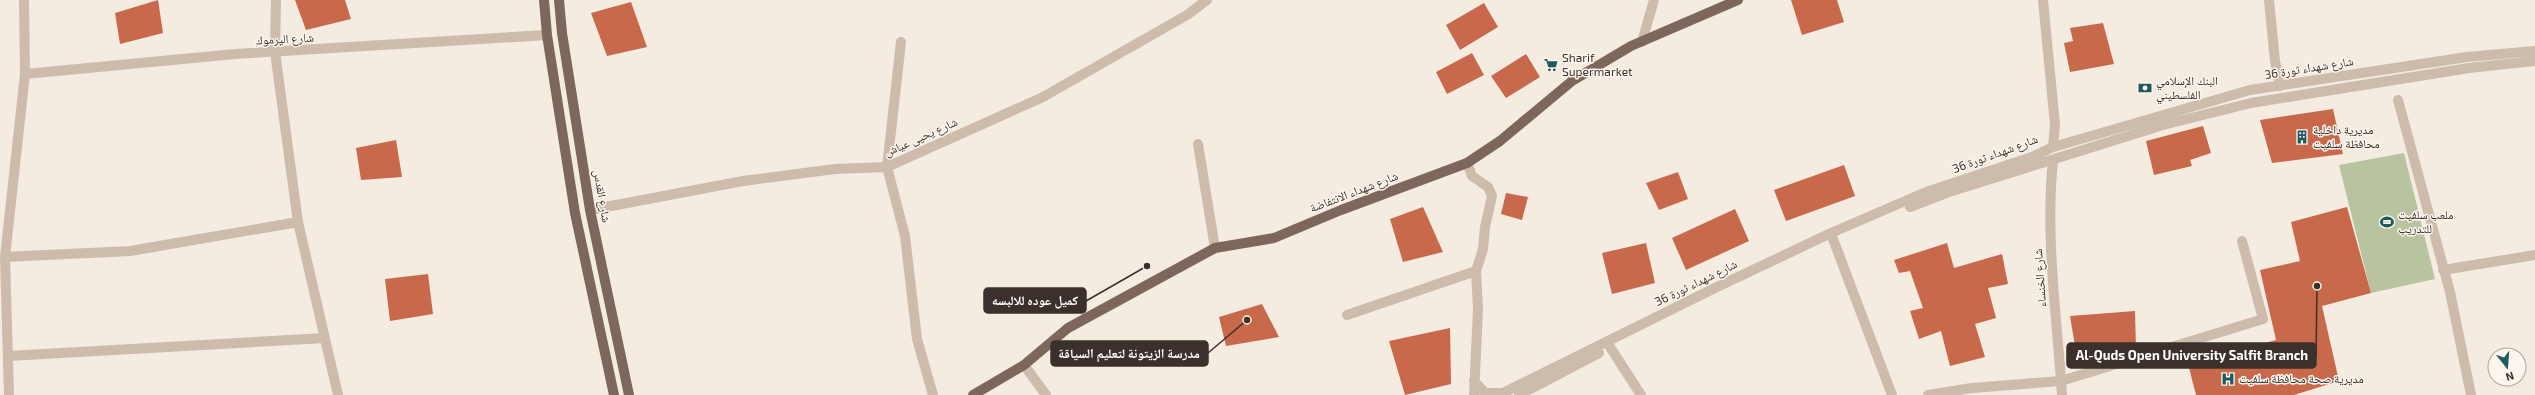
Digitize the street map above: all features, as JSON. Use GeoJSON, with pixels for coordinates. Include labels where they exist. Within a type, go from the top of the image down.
{"type":"FeatureCollection","features":[{"type":"Feature","properties":{"kind":"main road"},"geometry":{"type":"LineString","coordinates":[[544,0],[547,35],[575,213],[614,395]]}},
{"type":"Feature","properties":{"kind":"main road","name":"شارع القدس"},"geometry":{"type":"LineString","coordinates":[[559,0],[562,33],[590,210],[629,395]]}},
{"type":"Feature","properties":{"kind":"main road","name":"شارع شهداء الانتفاضة"},"geometry":{"type":"LineString","coordinates":[[973,395],[1024,365],[1068,328],[1215,248],[1274,238],[1341,210],[1467,164],[1500,141],[1572,81],[1642,42],[1738,0]]}},
{"type":"Feature","properties":{"kind":"street"},"geometry":{"type":"LineString","coordinates":[[9,395],[5,258],[25,74],[24,0]]}},
{"type":"Feature","properties":{"kind":"street"},"geometry":{"type":"LineString","coordinates":[[276,0],[275,52],[298,222],[338,395]]}},
{"type":"Feature","properties":{"kind":"street","name":"شارع يحيى عياش"},"geometry":{"type":"LineString","coordinates":[[590,210],[743,181],[835,169],[886,167],[1043,97],[1187,15],[1207,0]]}},
{"type":"Feature","properties":{"kind":"street"},"geometry":{"type":"LineString","coordinates":[[1642,42],[1654,0]]}},
{"type":"Feature","properties":{"kind":"street"},"geometry":{"type":"LineString","coordinates":[[2043,0],[2055,125],[2053,146]]}},
{"type":"Feature","properties":{"kind":"street"},"geometry":{"type":"LineString","coordinates":[[2269,0],[2275,61],[2280,86]]}},
{"type":"Feature","properties":{"kind":"street","name":"ِشارع اليرموك"},"geometry":{"type":"LineString","coordinates":[[25,74],[275,52],[547,35]]}},
{"type":"Feature","properties":{"kind":"street"},"geometry":{"type":"LineString","coordinates":[[901,42],[886,167],[905,236],[917,339],[933,395]]}},
{"type":"Feature","properties":{"kind":"street","name":"شارع شهداء ثورة 36"},"geometry":{"type":"LineString","coordinates":[[1500,394],[1831,233],[1926,192],[2032,157],[2053,146],[2250,90],[2467,57],[2535,51]]}},
{"type":"Feature","properties":{"kind":"street","name":"شارع شهداء ثورة 36"},"geometry":{"type":"LineString","coordinates":[[1519,395],[1610,347],[1834,239],[1925,200],[2163,125],[2251,103],[2469,68],[2535,61]]}},
{"type":"Feature","properties":{"kind":"street"},"geometry":{"type":"LineString","coordinates":[[2398,100],[2462,345],[2471,395]]}},
{"type":"Feature","properties":{"kind":"street"},"geometry":{"type":"LineString","coordinates":[[1198,144],[1215,248]]}},
{"type":"Feature","properties":{"kind":"street","name":"شارع الخنساء"},"geometry":{"type":"LineString","coordinates":[[2053,160],[2050,187],[2051,259],[2062,395]]}},
{"type":"Feature","properties":{"kind":"street"},"geometry":{"type":"LineString","coordinates":[[1467,164],[1472,176],[1488,187],[1492,196],[1485,227],[1483,248],[1476,271],[1478,309],[1474,395]]}},
{"type":"Feature","properties":{"kind":"street"},"geometry":{"type":"LineString","coordinates":[[5,258],[130,251],[298,222]]}},
{"type":"Feature","properties":{"kind":"street"},"geometry":{"type":"LineString","coordinates":[[1834,239],[1892,395]]}},
{"type":"Feature","properties":{"kind":"street"},"geometry":{"type":"LineString","coordinates":[[1928,395],[1972,388],[2061,381],[2263,319],[2242,241]]}},
{"type":"Feature","properties":{"kind":"street"},"geometry":{"type":"LineString","coordinates":[[2443,270],[2535,255]]}},
{"type":"Feature","properties":{"kind":"street"},"geometry":{"type":"LineString","coordinates":[[1347,314],[1476,271]]}},
{"type":"Feature","properties":{"kind":"street"},"geometry":{"type":"LineString","coordinates":[[8,356],[326,338]]}},
{"type":"Feature","properties":{"kind":"street"},"geometry":{"type":"LineString","coordinates":[[1610,347],[1641,395]]}},
{"type":"Feature","properties":{"kind":"street"},"geometry":{"type":"LineString","coordinates":[[1024,365],[1046,395]]}},
{"type":"Feature","properties":{"kind":"street"},"geometry":{"type":"LineString","coordinates":[[1474,381],[1485,393],[1500,394]]}},
{"type":"Feature","properties":{"kind":"green space","name":"ملعب سلفيت للتدريب"},"geometry":{"type":"Polygon","coordinates":[[[2404,153],[2435,279],[2371,293],[2339,165],[2404,153]]]}},
{"type":"Feature","properties":{"kind":"building"},"geometry":{"type":"Polygon","coordinates":[[[158,0],[163,33],[120,44],[115,13],[158,0]]]}},
{"type":"Feature","properties":{"kind":"building"},"geometry":{"type":"Polygon","coordinates":[[[295,0],[345,0],[351,19],[306,30],[295,0]]]}},
{"type":"Feature","properties":{"kind":"building"},"geometry":{"type":"Polygon","coordinates":[[[1791,0],[1837,0],[1844,22],[1802,35],[1791,0]]]}},
{"type":"Feature","properties":{"kind":"building"},"geometry":{"type":"Polygon","coordinates":[[[631,2],[647,47],[607,56],[591,13],[631,2]]]}},
{"type":"Feature","properties":{"kind":"building"},"geometry":{"type":"Polygon","coordinates":[[[1484,3],[1498,27],[1460,50],[1446,25],[1484,3]]]}},
{"type":"Feature","properties":{"kind":"building"},"geometry":{"type":"Polygon","coordinates":[[[2103,23],[2114,64],[2070,72],[2064,43],[2073,41],[2070,28],[2103,23]]]}},
{"type":"Feature","properties":{"kind":"building"},"geometry":{"type":"Polygon","coordinates":[[[1472,53],[1484,75],[1447,94],[1436,72],[1472,53]]]}},
{"type":"Feature","properties":{"kind":"building"},"geometry":{"type":"Polygon","coordinates":[[[1526,54],[1540,77],[1506,98],[1491,76],[1526,54]]]}},
{"type":"Feature","properties":{"kind":"building","name":"مديرية داخلية محافظة سلفيت"},"geometry":{"type":"Polygon","coordinates":[[[2333,109],[2343,154],[2272,163],[2260,120],[2333,109]]]}},
{"type":"Feature","properties":{"kind":"building"},"geometry":{"type":"Polygon","coordinates":[[[2203,126],[2211,153],[2190,160],[2192,166],[2154,175],[2146,141],[2203,126]]]}},
{"type":"Feature","properties":{"kind":"building"},"geometry":{"type":"Polygon","coordinates":[[[396,140],[402,177],[361,180],[356,148],[396,140]]]}},
{"type":"Feature","properties":{"kind":"building"},"geometry":{"type":"Polygon","coordinates":[[[1844,165],[1855,196],[1786,221],[1774,190],[1844,165]]]}},
{"type":"Feature","properties":{"kind":"building"},"geometry":{"type":"Polygon","coordinates":[[[1678,172],[1688,199],[1659,210],[1646,183],[1678,172]]]}},
{"type":"Feature","properties":{"kind":"building"},"geometry":{"type":"Polygon","coordinates":[[[1506,193],[1528,197],[1522,220],[1501,214],[1506,193]]]}},
{"type":"Feature","properties":{"kind":"building"},"geometry":{"type":"Polygon","coordinates":[[[1423,207],[1443,252],[1403,262],[1390,219],[1423,207]]]}},
{"type":"Feature","properties":{"kind":"building"},"geometry":{"type":"Polygon","coordinates":[[[2347,207],[2371,293],[2322,306],[2339,381],[2294,395],[2196,395],[2188,364],[2276,340],[2260,270],[2300,261],[2291,222],[2347,207]]]}},
{"type":"Feature","properties":{"kind":"building"},"geometry":{"type":"Polygon","coordinates":[[[1735,209],[1749,241],[1686,270],[1672,238],[1735,209]]]}},
{"type":"Feature","properties":{"kind":"building"},"geometry":{"type":"Polygon","coordinates":[[[1646,243],[1655,283],[1612,294],[1602,253],[1646,243]]]}},
{"type":"Feature","properties":{"kind":"building"},"geometry":{"type":"Polygon","coordinates":[[[1947,243],[1954,268],[2002,254],[2008,284],[1988,288],[1996,318],[1975,324],[1985,357],[1950,366],[1941,331],[1919,339],[1910,311],[1923,308],[1910,271],[1899,273],[1894,260],[1947,243]]]}},
{"type":"Feature","properties":{"kind":"building"},"geometry":{"type":"Polygon","coordinates":[[[428,274],[433,314],[390,321],[385,279],[428,274]]]}},
{"type":"Feature","properties":{"kind":"building"},"geometry":{"type":"Polygon","coordinates":[[[1262,304],[1279,337],[1226,346],[1219,317],[1262,304]]]}},
{"type":"Feature","properties":{"kind":"building"},"geometry":{"type":"Polygon","coordinates":[[[2135,311],[2136,350],[2077,358],[2070,316],[2135,311]]]}},
{"type":"Feature","properties":{"kind":"building"},"geometry":{"type":"Polygon","coordinates":[[[1450,328],[1451,384],[1405,395],[1389,341],[1450,328]]]}},
{"type":"Feature","properties":{"kind":"place","name":"Sharif Supermarket"},"geometry":{"type":"Point","coordinates":[1551,65]}},
{"type":"Feature","properties":{"kind":"place","name":"البنك الإسلامي الفلسطيني"},"geometry":{"type":"Point","coordinates":[2145,88]}},
{"type":"Feature","properties":{"kind":"place","name":"مديرية داخلية محافظة سلفيت"},"geometry":{"type":"Point","coordinates":[2302,137]}},
{"type":"Feature","properties":{"kind":"place","name":"ملعب سلفيت للتدريب"},"geometry":{"type":"Point","coordinates":[2387,222]}},
{"type":"Feature","properties":{"kind":"place","name":"كميل عوده للالبسه"},"geometry":{"type":"Point","coordinates":[1147,266]}},
{"type":"Feature","properties":{"kind":"place","name":"Al-Quds Open University Salfit Branch"},"geometry":{"type":"Point","coordinates":[2317,286]}},
{"type":"Feature","properties":{"kind":"place","name":"مدرسة الزيتونة لتعليم السياقة"},"geometry":{"type":"Point","coordinates":[1247,320]}},
{"type":"Feature","properties":{"kind":"place","name":"مديرية صحة محافظة سلفيت"},"geometry":{"type":"Point","coordinates":[2228,379]}}]}
